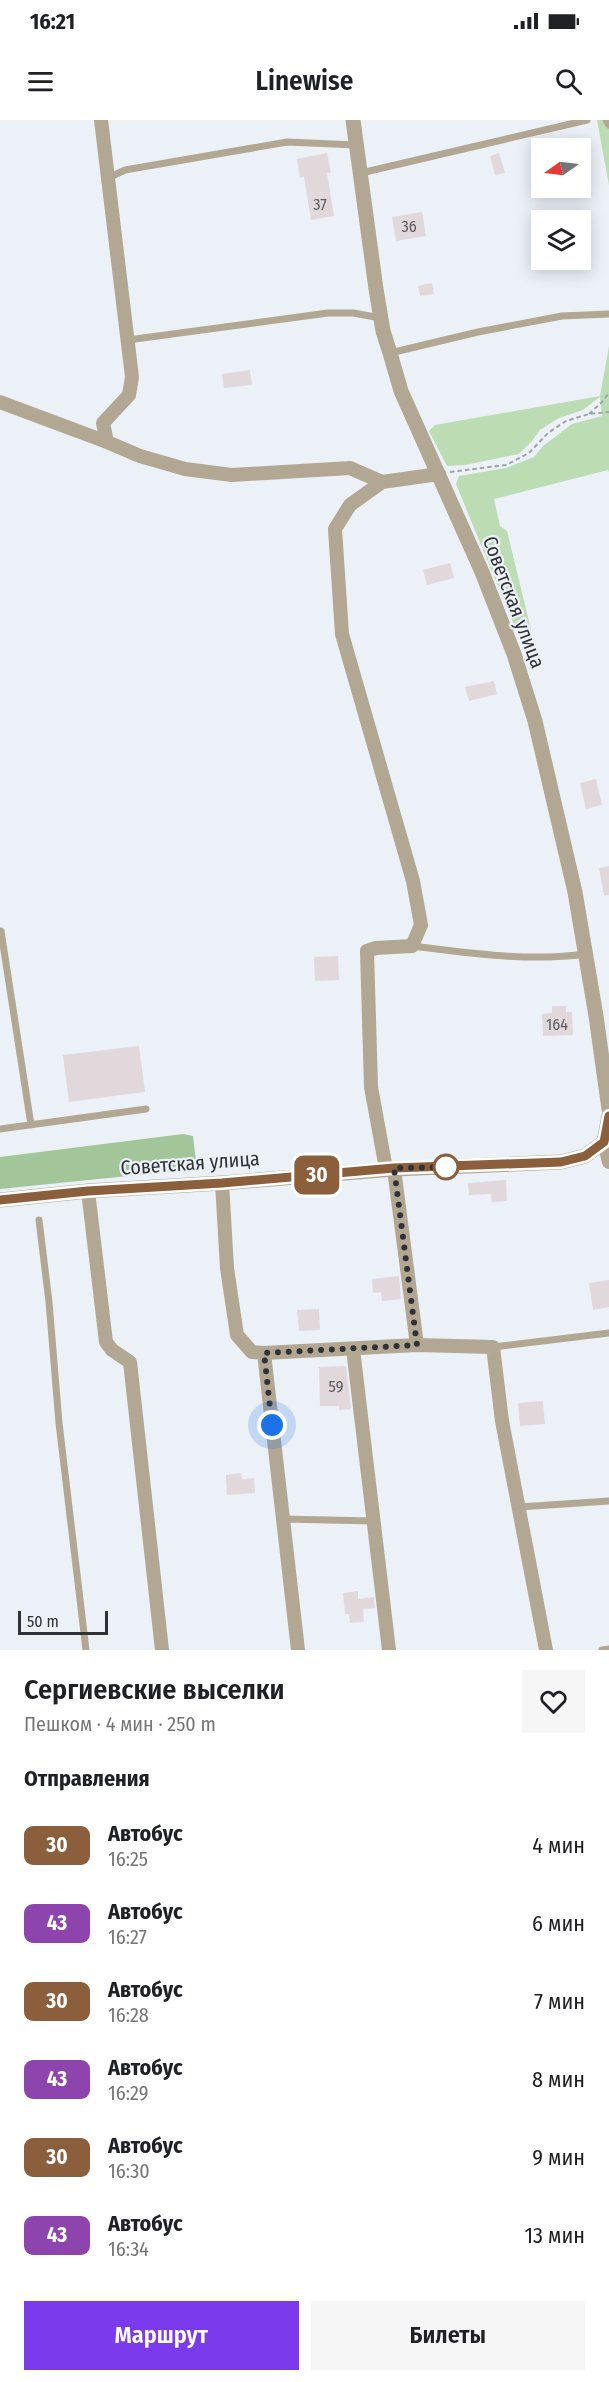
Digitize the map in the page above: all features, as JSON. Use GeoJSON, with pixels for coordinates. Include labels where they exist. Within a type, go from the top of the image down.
{"type":"FeatureCollection","features":[{"type":"Feature","properties":{"kind":"street"},"geometry":{"type":"LineString","coordinates":[[101,120],[132,376],[129,395],[104,423],[107,442]]}},
{"type":"Feature","properties":{"kind":"street","name":"Советская улица"},"geometry":{"type":"LineString","coordinates":[[353,120],[381,318],[401,391],[482,572],[514,654],[535,721],[575,892],[609,1109]]}},
{"type":"Feature","properties":{"kind":"street"},"geometry":{"type":"LineString","coordinates":[[0,402],[140,456],[185,469],[232,475],[350,468],[382,482]]}},
{"type":"Feature","properties":{"kind":"street"},"geometry":{"type":"LineString","coordinates":[[417,1345],[390,1169],[371,1088],[367,951],[376,948],[412,946],[421,925],[413,881],[342,634],[335,529],[350,505],[382,482],[439,474]]}},
{"type":"Feature","properties":{"kind":"street"},"geometry":{"type":"LineString","coordinates":[[609,1116],[604,1142],[609,1162]]}},
{"type":"Feature","properties":{"kind":"street","name":"Советская улица"},"geometry":{"type":"LineString","coordinates":[[0,1200],[88,1191],[390,1169],[561,1162],[585,1156],[604,1142]]}},
{"type":"Feature","properties":{"kind":"street"},"geometry":{"type":"LineString","coordinates":[[222,1183],[227,1268],[237,1335],[252,1352],[417,1345],[493,1347],[502,1421],[546,1650]]}},
{"type":"Feature","properties":{"kind":"street"},"geometry":{"type":"LineString","coordinates":[[88,1191],[106,1342],[112,1350],[130,1362],[162,1650]]}},
{"type":"Feature","properties":{"kind":"street"},"geometry":{"type":"LineString","coordinates":[[353,1349],[389,1650]]}},
{"type":"Feature","properties":{"kind":"street"},"geometry":{"type":"LineString","coordinates":[[264,1353],[298,1650]]}},
{"type":"Feature","properties":{"kind":"lane"},"geometry":{"type":"LineString","coordinates":[[362,173],[587,120]]}},
{"type":"Feature","properties":{"kind":"lane"},"geometry":{"type":"LineString","coordinates":[[606,120],[609,125]]}},
{"type":"Feature","properties":{"kind":"lane"},"geometry":{"type":"LineString","coordinates":[[108,178],[125,170],[287,142],[357,146]]}},
{"type":"Feature","properties":{"kind":"lane"},"geometry":{"type":"LineString","coordinates":[[128,340],[328,313],[353,313],[381,318]]}},
{"type":"Feature","properties":{"kind":"lane"},"geometry":{"type":"LineString","coordinates":[[390,353],[478,332],[562,316],[609,314]]}},
{"type":"Feature","properties":{"kind":"lane"},"geometry":{"type":"LineString","coordinates":[[2,931],[31,1125]]}},
{"type":"Feature","properties":{"kind":"lane"},"geometry":{"type":"LineString","coordinates":[[412,946],[513,957],[564,957],[586,954]]}},
{"type":"Feature","properties":{"kind":"lane"},"geometry":{"type":"LineString","coordinates":[[0,1129],[146,1109]]}},
{"type":"Feature","properties":{"kind":"lane"},"geometry":{"type":"LineString","coordinates":[[39,1220],[49,1302],[59,1423],[86,1650]]}},
{"type":"Feature","properties":{"kind":"lane"},"geometry":{"type":"LineString","coordinates":[[493,1347],[609,1333]]}},
{"type":"Feature","properties":{"kind":"lane"},"geometry":{"type":"LineString","coordinates":[[519,1507],[609,1501]]}},
{"type":"Feature","properties":{"kind":"lane"},"geometry":{"type":"LineString","coordinates":[[283,1520],[373,1521]]}},
{"type":"Feature","properties":{"kind":"lane"},"geometry":{"type":"LineString","coordinates":[[602,1650],[609,1649]]}},
{"type":"Feature","properties":{"kind":"path"},"geometry":{"type":"LineString","coordinates":[[589,414],[609,392]]}},
{"type":"Feature","properties":{"kind":"path"},"geometry":{"type":"LineString","coordinates":[[439,474],[506,465],[529,453],[548,433],[566,421],[589,414],[609,412]]}},
{"type":"Feature","properties":{"kind":"green space"},"geometry":{"type":"Polygon","coordinates":[[[597,120],[609,120],[609,185],[597,120]]]}},
{"type":"Feature","properties":{"kind":"green space"},"geometry":{"type":"Polygon","coordinates":[[[609,346],[609,472],[608,470],[494,499],[500,526],[507,531],[533,638],[521,642],[456,484],[459,476],[506,468],[534,457],[543,446],[572,424],[602,416],[600,397],[583,410],[559,418],[540,430],[519,454],[465,465],[447,466],[429,431],[435,425],[600,396],[609,346]]]}},
{"type":"Feature","properties":{"kind":"green space"},"geometry":{"type":"Polygon","coordinates":[[[183,1134],[193,1136],[197,1169],[0,1189],[0,1157],[183,1134]]]}},
{"type":"Feature","properties":{"kind":"building"},"geometry":{"type":"Polygon","coordinates":[[[327,153],[331,173],[327,173],[334,216],[311,220],[304,177],[300,178],[297,159],[327,153]]]}},
{"type":"Feature","properties":{"kind":"building"},"geometry":{"type":"Polygon","coordinates":[[[499,153],[505,173],[495,175],[490,156],[499,153]]]}},
{"type":"Feature","properties":{"kind":"building"},"geometry":{"type":"Polygon","coordinates":[[[422,212],[426,236],[396,241],[392,217],[422,212]]]}},
{"type":"Feature","properties":{"kind":"building"},"geometry":{"type":"Polygon","coordinates":[[[432,283],[434,294],[420,296],[418,286],[432,283]]]}},
{"type":"Feature","properties":{"kind":"building"},"geometry":{"type":"Polygon","coordinates":[[[250,370],[252,385],[224,388],[222,374],[250,370]]]}},
{"type":"Feature","properties":{"kind":"building"},"geometry":{"type":"Polygon","coordinates":[[[450,563],[454,578],[427,585],[423,570],[450,563]]]}},
{"type":"Feature","properties":{"kind":"building"},"geometry":{"type":"Polygon","coordinates":[[[494,681],[497,694],[469,701],[465,687],[494,681]]]}},
{"type":"Feature","properties":{"kind":"building"},"geometry":{"type":"Polygon","coordinates":[[[596,779],[602,805],[586,809],[580,783],[596,779]]]}},
{"type":"Feature","properties":{"kind":"building"},"geometry":{"type":"Polygon","coordinates":[[[609,866],[609,895],[604,896],[599,868],[609,866]]]}},
{"type":"Feature","properties":{"kind":"building"},"geometry":{"type":"Polygon","coordinates":[[[338,956],[339,980],[315,981],[314,957],[338,956]]]}},
{"type":"Feature","properties":{"kind":"building"},"geometry":{"type":"Polygon","coordinates":[[[552,1006],[566,1006],[566,1012],[572,1012],[573,1035],[543,1036],[542,1014],[552,1013],[552,1006]]]}},
{"type":"Feature","properties":{"kind":"building"},"geometry":{"type":"Polygon","coordinates":[[[139,1046],[145,1092],[69,1102],[63,1055],[139,1046]]]}},
{"type":"Feature","properties":{"kind":"building"},"geometry":{"type":"Polygon","coordinates":[[[506,1180],[507,1201],[492,1202],[491,1194],[469,1195],[468,1183],[506,1180]]]}},
{"type":"Feature","properties":{"kind":"building"},"geometry":{"type":"Polygon","coordinates":[[[399,1276],[401,1299],[382,1301],[381,1292],[373,1293],[372,1279],[399,1276]]]}},
{"type":"Feature","properties":{"kind":"building"},"geometry":{"type":"Polygon","coordinates":[[[609,1280],[609,1307],[593,1310],[589,1283],[609,1280]]]}},
{"type":"Feature","properties":{"kind":"building"},"geometry":{"type":"Polygon","coordinates":[[[319,1309],[320,1330],[299,1331],[297,1310],[319,1309]]]}},
{"type":"Feature","properties":{"kind":"building"},"geometry":{"type":"Polygon","coordinates":[[[346,1366],[351,1409],[339,1410],[339,1406],[320,1406],[319,1367],[346,1366]]]}},
{"type":"Feature","properties":{"kind":"building"},"geometry":{"type":"Polygon","coordinates":[[[543,1401],[545,1424],[520,1426],[518,1403],[543,1401]]]}},
{"type":"Feature","properties":{"kind":"building"},"geometry":{"type":"Polygon","coordinates":[[[241,1473],[242,1479],[254,1478],[255,1493],[227,1495],[226,1475],[241,1473]]]}},
{"type":"Feature","properties":{"kind":"building"},"geometry":{"type":"Polygon","coordinates":[[[358,1591],[358,1599],[374,1597],[375,1608],[363,1609],[364,1622],[350,1623],[349,1614],[345,1614],[343,1593],[358,1591]]]}},
{"type":"Feature","properties":{"kind":"bus line","name":"30"},"geometry":{"type":"LineString","coordinates":[[0,1200],[88,1191],[222,1183],[394,1168],[561,1162],[585,1156],[604,1142],[609,1116]]}},
{"type":"Feature","properties":{"kind":"route"},"geometry":{"type":"LineString","coordinates":[[272,1425],[264,1353],[417,1345],[394,1168],[446,1167]]}}]}
